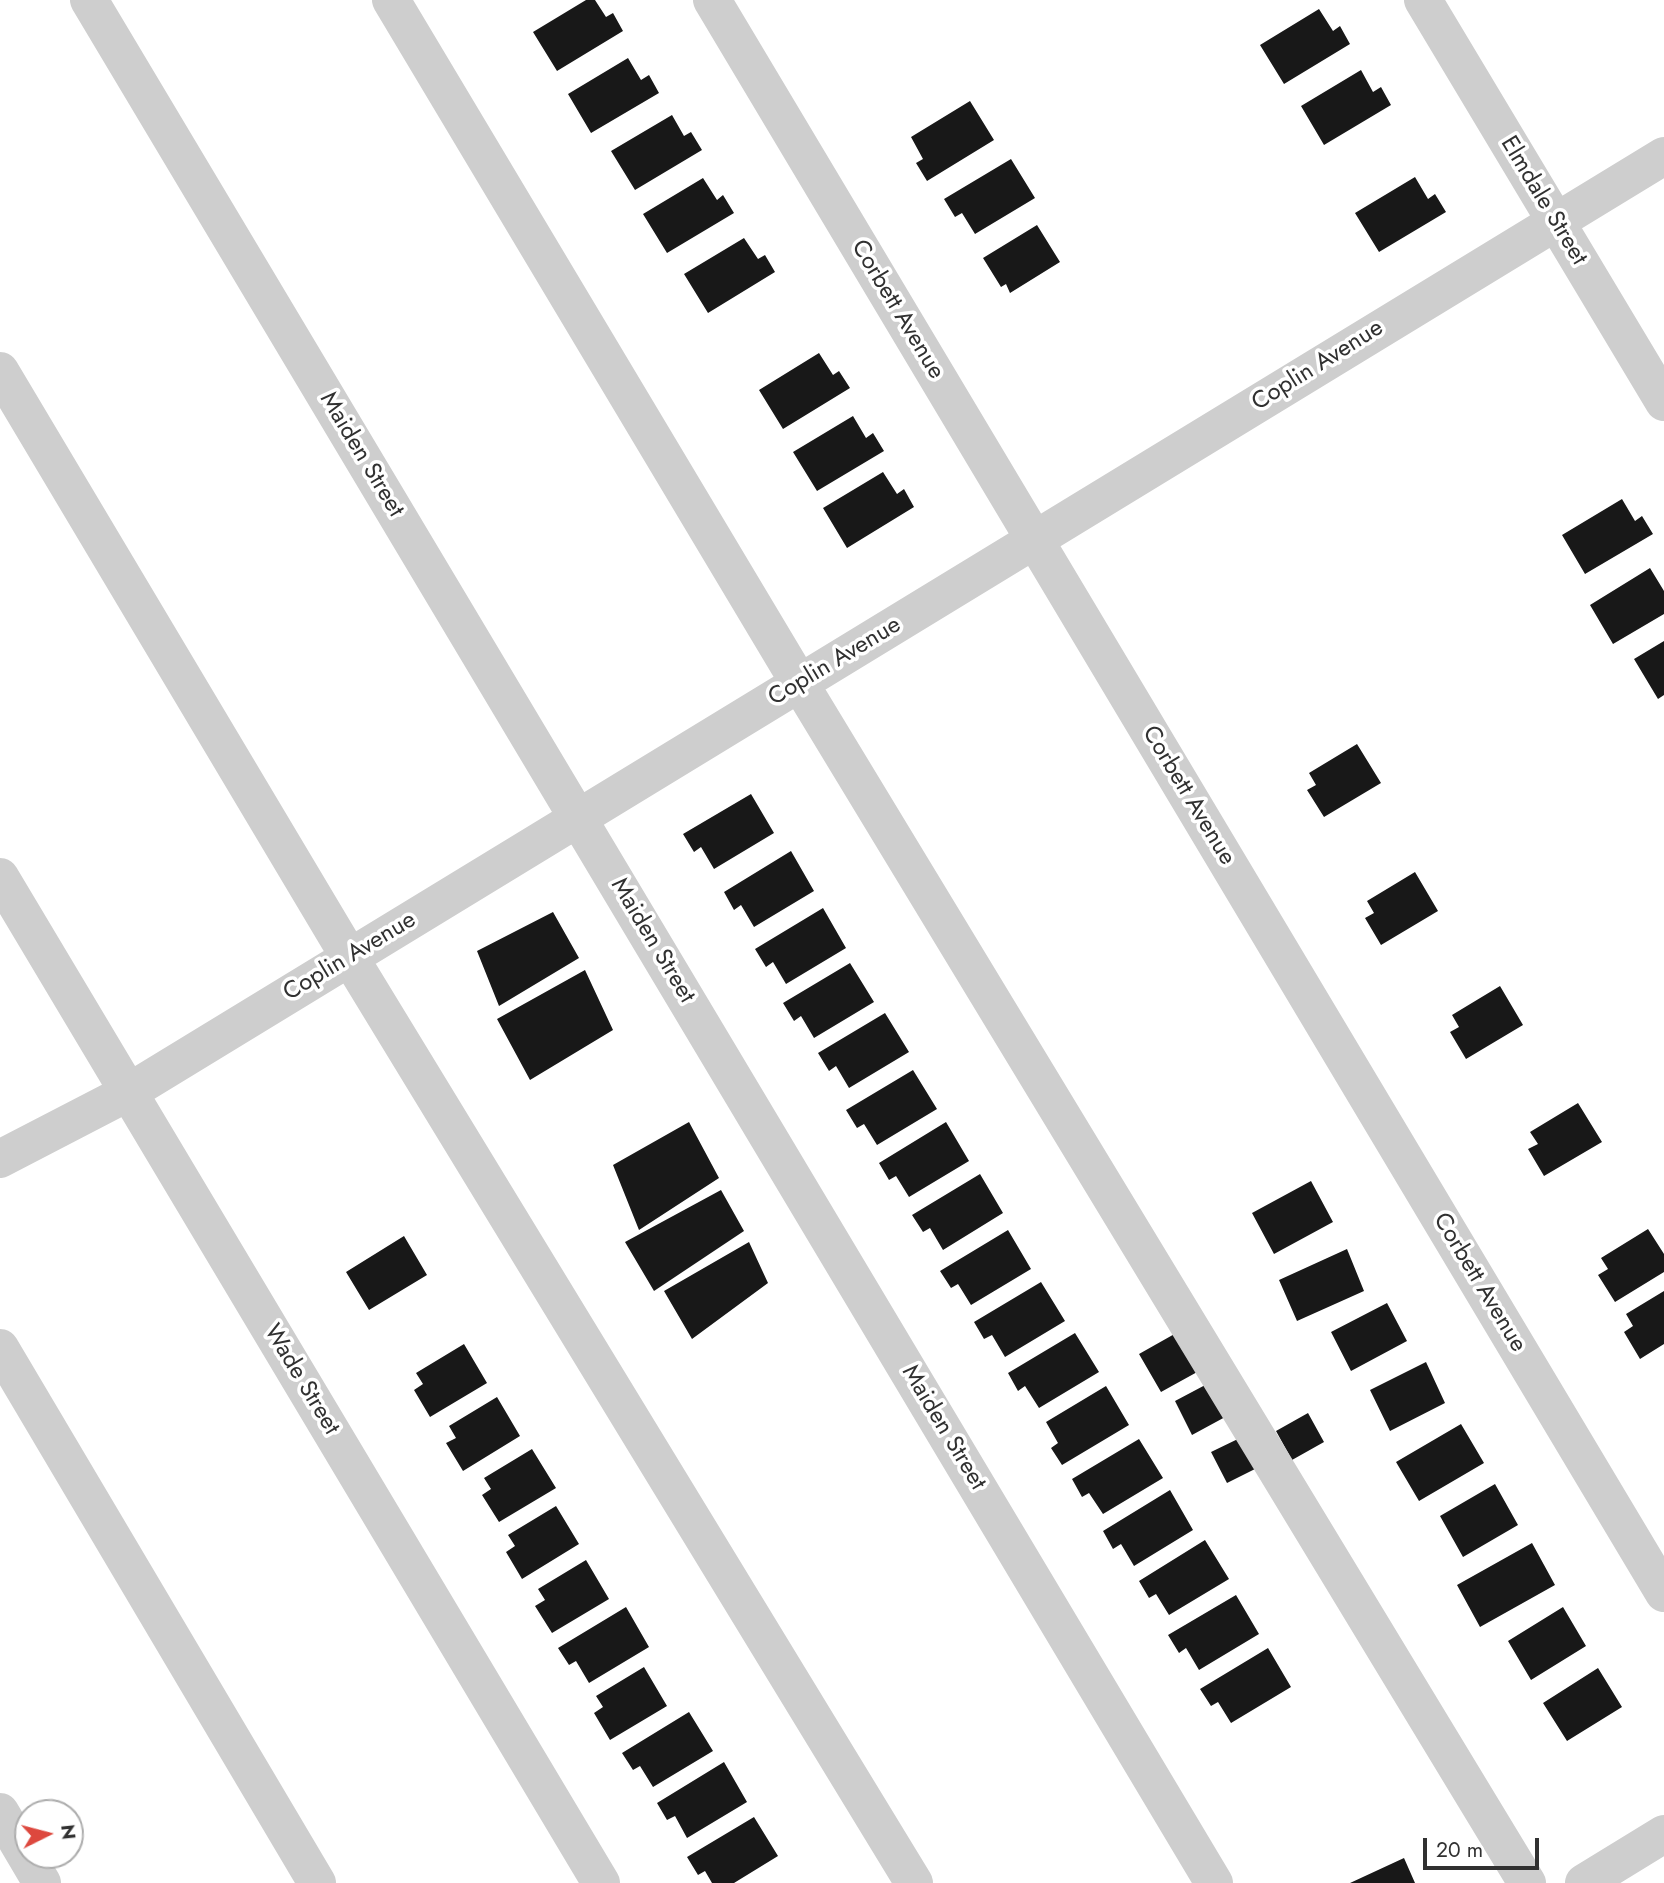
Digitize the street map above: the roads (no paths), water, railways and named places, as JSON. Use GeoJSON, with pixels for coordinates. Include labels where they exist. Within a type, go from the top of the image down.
{"type":"FeatureCollection","features":[{"type":"Feature","properties":{"kind":"street","name":"Maiden Street"},"geometry":{"type":"LineString","coordinates":[[89,0],[1214,1883]]}},
{"type":"Feature","properties":{"kind":"street"},"geometry":{"type":"LineString","coordinates":[[391,0],[800,684],[1527,1883]]}},
{"type":"Feature","properties":{"kind":"street","name":"Corbett Avenue"},"geometry":{"type":"LineString","coordinates":[[712,0],[1664,1592]]}},
{"type":"Feature","properties":{"kind":"street","name":"Elmdale Street"},"geometry":{"type":"LineString","coordinates":[[1423,0],[1664,402]]}},
{"type":"Feature","properties":{"kind":"street","name":"Coplin Avenue"},"geometry":{"type":"LineString","coordinates":[[0,1159],[129,1092],[1664,156]]}},
{"type":"Feature","properties":{"kind":"street"},"geometry":{"type":"LineString","coordinates":[[0,371],[349,958],[914,1883]]}},
{"type":"Feature","properties":{"kind":"street","name":"Wade Street"},"geometry":{"type":"LineString","coordinates":[[0,877],[601,1883]]}},
{"type":"Feature","properties":{"kind":"street"},"geometry":{"type":"LineString","coordinates":[[0,1348],[317,1883]]}},
{"type":"Feature","properties":{"kind":"street"},"geometry":{"type":"LineString","coordinates":[[0,1812],[42,1883]]}},
{"type":"Feature","properties":{"kind":"street"},"geometry":{"type":"LineString","coordinates":[[1584,1883],[1664,1834]]}}]}
